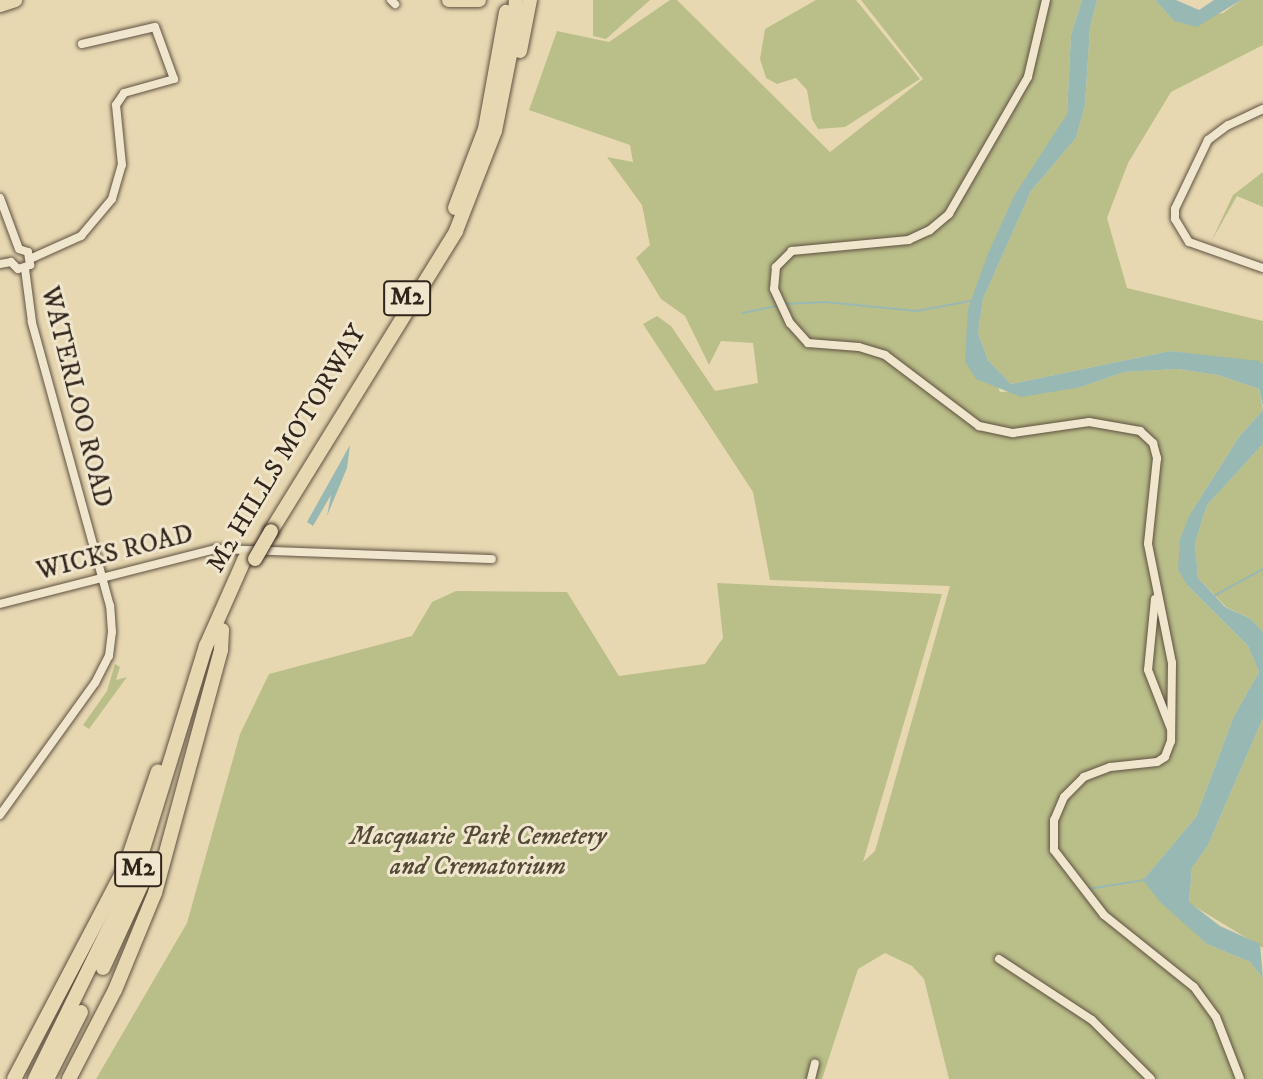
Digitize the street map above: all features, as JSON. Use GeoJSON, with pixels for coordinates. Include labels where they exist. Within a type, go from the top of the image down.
{"type":"FeatureCollection","features":[{"type":"Feature","properties":{"kind":"highway"},"geometry":{"type":"LineString","coordinates":[[0,5],[15,0]]}},
{"type":"Feature","properties":{"kind":"highway"},"geometry":{"type":"LineString","coordinates":[[449,0],[478,0]]}},
{"type":"Feature","properties":{"kind":"highway","name":"M2 HILLS MOTORWAY"},"geometry":{"type":"LineString","coordinates":[[35,1079],[135,875],[206,646],[266,531],[447,226],[485,130],[496,83],[506,0]]}},
{"type":"Feature","properties":{"kind":"highway","name":"M2 HILLS MOTORWAY"},"geometry":{"type":"LineString","coordinates":[[266,531],[440,261],[495,131],[511,57],[516,0]]}},
{"type":"Feature","properties":{"kind":"highway","name":"M2"},"geometry":{"type":"LineString","coordinates":[[495,131],[506,117],[530,0]]}},
{"type":"Feature","properties":{"kind":"highway","name":"M2 HILLS MOTORWAY"},"geometry":{"type":"LineString","coordinates":[[47,1079],[142,883],[222,630],[250,559]]}},
{"type":"Feature","properties":{"kind":"highway"},"geometry":{"type":"LineString","coordinates":[[69,1079],[115,989],[155,893],[221,650],[222,630]]}},
{"type":"Feature","properties":{"kind":"highway"},"geometry":{"type":"LineString","coordinates":[[14,1079],[125,868],[188,681],[206,646]]}},
{"type":"Feature","properties":{"kind":"street"},"geometry":{"type":"LineString","coordinates":[[1046,0],[1028,77],[949,214],[930,230],[909,240],[792,251],[776,267],[778,296],[782,308],[808,343],[859,347],[885,355],[967,420],[991,431],[1019,432],[1089,422],[1145,435],[1153,443],[1157,458],[1147,539],[1172,663],[1172,730],[1165,757],[1084,777],[1064,797],[1054,820],[1054,850],[1084,893],[1104,915],[1194,987],[1216,1017],[1240,1079]]}},
{"type":"Feature","properties":{"kind":"street"},"geometry":{"type":"LineString","coordinates":[[0,264],[11,262],[25,269],[32,258],[81,236],[112,199],[122,165],[116,105],[124,93],[174,79],[163,37],[152,27],[82,44]]}},
{"type":"Feature","properties":{"kind":"street"},"geometry":{"type":"LineString","coordinates":[[1263,109],[1228,125],[1209,140],[1175,209],[1175,219],[1189,242],[1263,268]]}},
{"type":"Feature","properties":{"kind":"street"},"geometry":{"type":"LineString","coordinates":[[0,198],[19,249],[32,258]]}},
{"type":"Feature","properties":{"kind":"street"},"geometry":{"type":"LineString","coordinates":[[11,262],[19,249]]}},
{"type":"Feature","properties":{"kind":"street","name":"WATERLOO ROAD"},"geometry":{"type":"LineString","coordinates":[[0,815],[103,670],[111,645],[112,620],[32,322],[25,269]]}},
{"type":"Feature","properties":{"kind":"street","name":"WICKS ROAD"},"geometry":{"type":"LineString","coordinates":[[0,604],[101,575],[234,548],[492,559]]}},
{"type":"Feature","properties":{"kind":"street"},"geometry":{"type":"LineString","coordinates":[[1156,593],[1148,670],[1172,730]]}},
{"type":"Feature","properties":{"kind":"street"},"geometry":{"type":"LineString","coordinates":[[999,959],[1093,1020],[1151,1079]]}},
{"type":"Feature","properties":{"kind":"street"},"geometry":{"type":"LineString","coordinates":[[811,1079],[816,1063]]}},
{"type":"Feature","properties":{"kind":"green space"},"geometry":{"type":"Polygon","coordinates":[[[593,0],[650,0],[606,39],[593,36],[593,0]]]}},
{"type":"Feature","properties":{"kind":"green space","name":"Macquarie Park Cemetery and Crematorium"},"geometry":{"type":"Polygon","coordinates":[[[670,0],[677,0],[830,152],[923,79],[861,0],[1082,0],[1071,35],[1067,114],[968,309],[1000,392],[1081,387],[1124,372],[1177,369],[1218,375],[1259,389],[1263,410],[1239,437],[1190,514],[1188,586],[1248,646],[1259,672],[1234,716],[1196,817],[1143,880],[1207,944],[1250,962],[1263,978],[1263,1079],[949,1079],[924,979],[912,966],[885,953],[858,969],[822,1079],[96,1079],[187,923],[240,734],[269,674],[412,636],[432,602],[456,591],[567,592],[619,676],[705,664],[723,638],[717,583],[942,594],[863,862],[875,851],[950,586],[770,580],[753,492],[643,324],[657,316],[671,326],[715,391],[758,383],[753,343],[721,341],[709,365],[685,316],[661,299],[636,258],[650,245],[642,205],[607,157],[633,162],[630,145],[529,110],[557,31],[609,42],[670,0]]]}},
{"type":"Feature","properties":{"kind":"green space"},"geometry":{"type":"Polygon","coordinates":[[[816,0],[856,0],[920,79],[845,127],[818,129],[812,119],[807,90],[796,78],[777,84],[766,78],[760,59],[765,29],[816,0]]]}},
{"type":"Feature","properties":{"kind":"green space"},"geometry":{"type":"Polygon","coordinates":[[[1097,0],[1155,0],[1174,21],[1223,13],[1241,0],[1263,0],[1263,45],[1171,92],[1128,163],[1107,218],[1127,288],[1263,321],[1263,364],[1170,351],[1011,384],[988,360],[978,333],[983,299],[1031,191],[1076,138],[1085,105],[1090,28],[1097,0]]]}},
{"type":"Feature","properties":{"kind":"green space"},"geometry":{"type":"Polygon","coordinates":[[[1263,172],[1263,207],[1237,196],[1211,242],[1233,195],[1263,172]]]}},
{"type":"Feature","properties":{"kind":"green space"},"geometry":{"type":"Polygon","coordinates":[[[1263,444],[1263,632],[1251,619],[1226,607],[1198,578],[1195,543],[1207,505],[1263,444]]]}},
{"type":"Feature","properties":{"kind":"green space"},"geometry":{"type":"Polygon","coordinates":[[[115,664],[120,667],[116,680],[127,677],[89,729],[83,725],[107,691],[115,664]]]}},
{"type":"Feature","properties":{"kind":"green space"},"geometry":{"type":"Polygon","coordinates":[[[1263,718],[1263,948],[1189,903],[1192,868],[1208,845],[1263,718]]]}},
{"type":"Feature","properties":{"kind":"water"},"geometry":{"type":"Polygon","coordinates":[[[1082,0],[1097,0],[1090,28],[1085,105],[1076,138],[1031,191],[983,299],[978,333],[988,360],[1011,384],[1170,351],[1259,361],[1263,364],[1263,407],[1259,389],[1218,375],[1177,369],[1124,372],[1081,387],[1021,397],[976,379],[965,362],[968,309],[987,256],[1014,196],[1067,114],[1071,35],[1082,0]]]}},
{"type":"Feature","properties":{"kind":"water"},"geometry":{"type":"Polygon","coordinates":[[[1155,0],[1176,0],[1199,10],[1214,0],[1241,0],[1197,27],[1174,21],[1155,0]]]}},
{"type":"Feature","properties":{"kind":"water"},"geometry":{"type":"Polygon","coordinates":[[[1263,410],[1263,444],[1207,505],[1195,543],[1198,578],[1225,607],[1251,619],[1263,632],[1263,718],[1208,845],[1192,868],[1189,902],[1220,926],[1260,944],[1263,978],[1250,962],[1207,944],[1160,902],[1143,880],[1196,817],[1234,716],[1259,672],[1248,646],[1188,586],[1178,570],[1180,539],[1190,514],[1239,437],[1263,410]]]}},
{"type":"Feature","properties":{"kind":"water"},"geometry":{"type":"Polygon","coordinates":[[[350,445],[347,468],[327,516],[331,495],[313,526],[307,522],[350,445]]]}},
{"type":"Feature","properties":{"kind":"waterway"},"geometry":{"type":"LineString","coordinates":[[785,304],[825,302],[917,311],[970,301]]}},
{"type":"Feature","properties":{"kind":"waterway"},"geometry":{"type":"LineString","coordinates":[[743,313],[776,306]]}},
{"type":"Feature","properties":{"kind":"waterway"},"geometry":{"type":"LineString","coordinates":[[1212,597],[1263,569]]}},
{"type":"Feature","properties":{"kind":"waterway"},"geometry":{"type":"LineString","coordinates":[[1088,889],[1144,880]]}}]}
